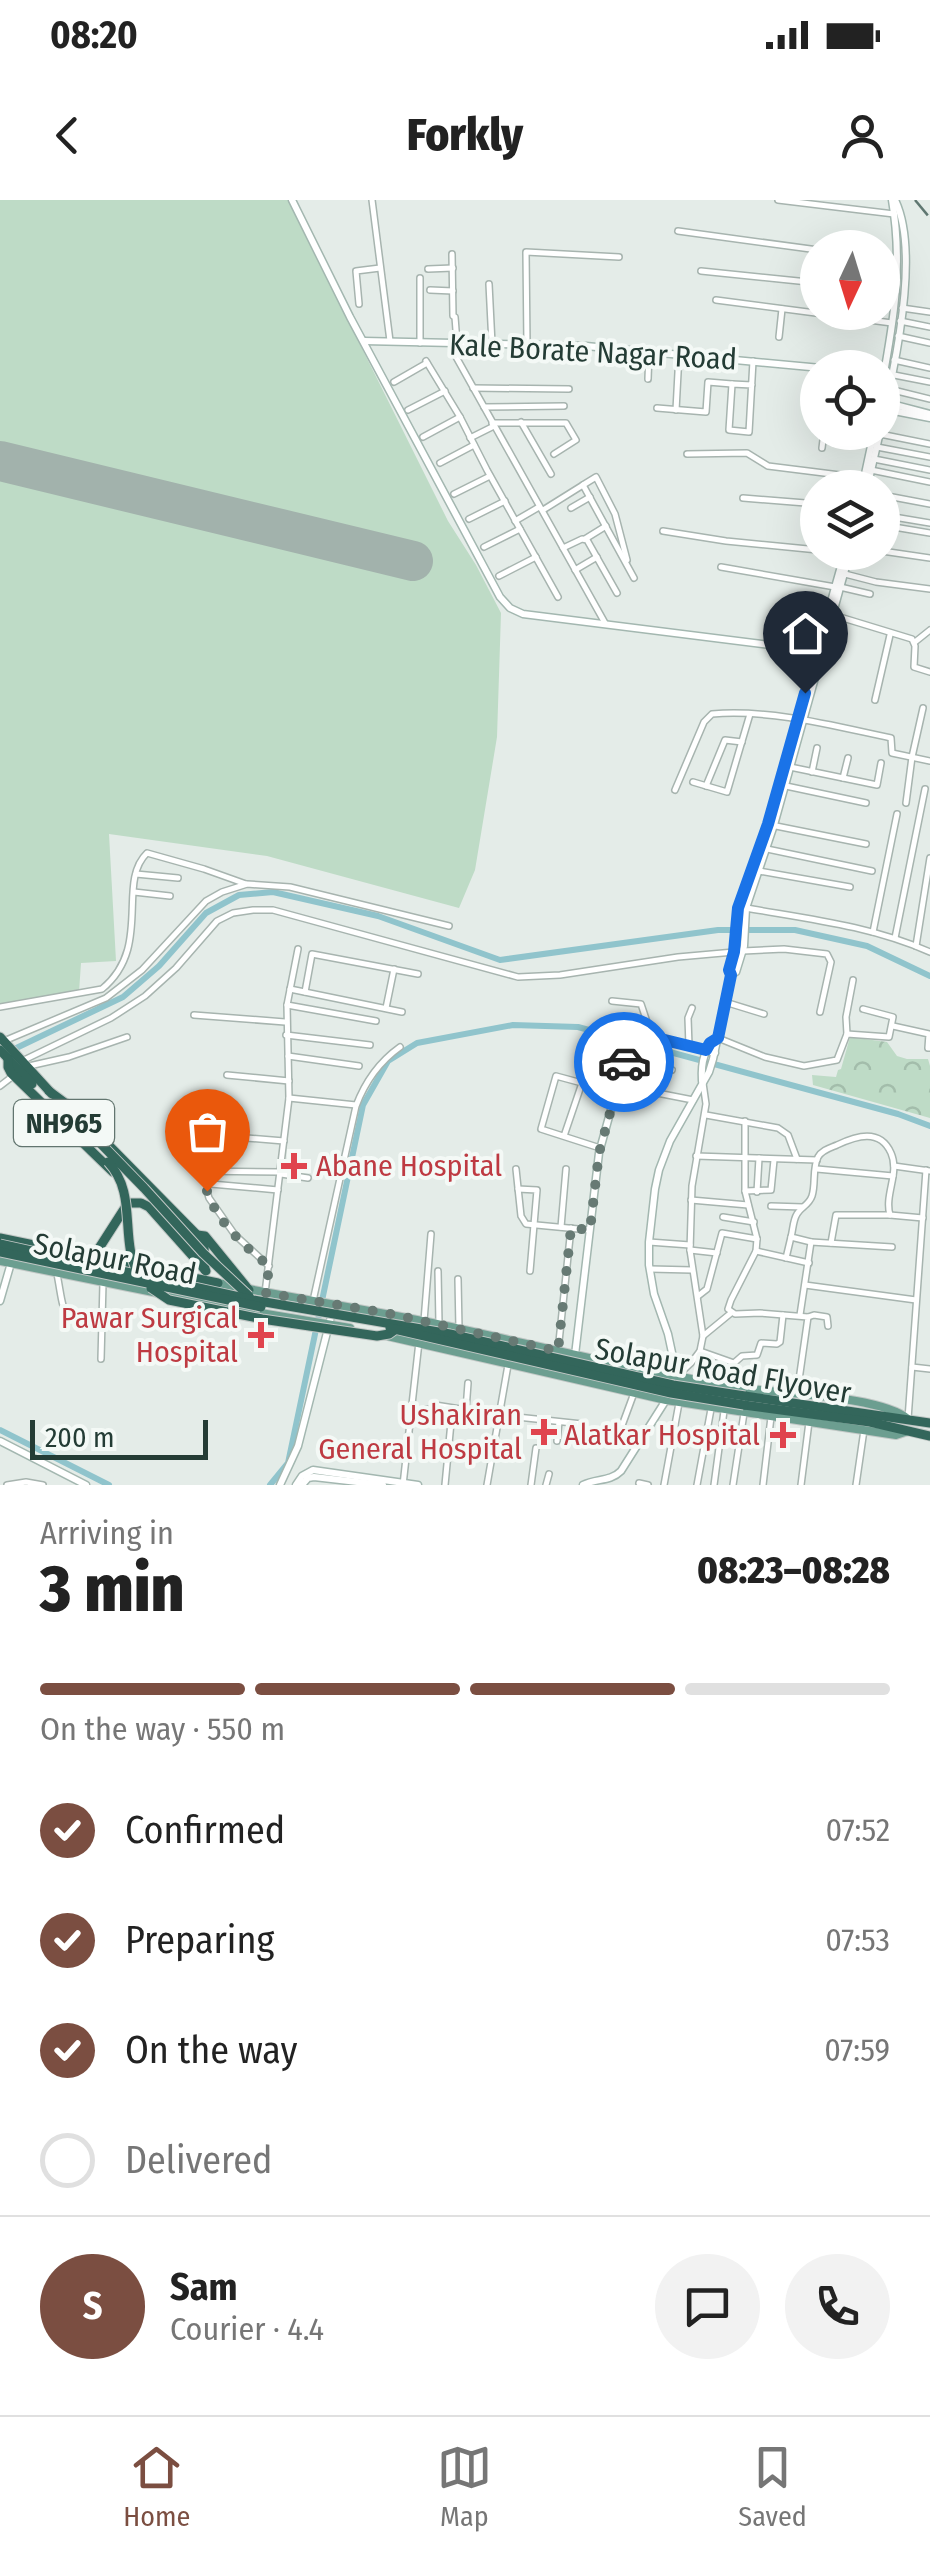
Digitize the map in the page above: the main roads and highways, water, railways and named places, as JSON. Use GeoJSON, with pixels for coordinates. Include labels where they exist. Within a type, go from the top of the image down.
{"type":"FeatureCollection","features":[{"type":"Feature","properties":{"kind":"highway","name":"NH965"},"geometry":{"type":"LineString","coordinates":[[10,1056],[144,1188],[203,1253],[251,1294]]}},
{"type":"Feature","properties":{"kind":"highway","name":"NH965"},"geometry":{"type":"LineString","coordinates":[[10,1056],[119,1179],[128,1203]]}},
{"type":"Feature","properties":{"kind":"highway","name":"NH965"},"geometry":{"type":"LineString","coordinates":[[10,1056],[119,1175],[126,1196],[129,1249],[142,1280],[154,1290],[169,1300],[262,1319],[376,1336],[396,1330]]}},
{"type":"Feature","properties":{"kind":"highway","name":"NH965"},"geometry":{"type":"LineString","coordinates":[[49,1092],[72,1108],[197,1235]]}},
{"type":"Feature","properties":{"kind":"highway"},"geometry":{"type":"LineString","coordinates":[[94,1256],[128,1203],[140,1203],[218,1283],[213,1304]]}},
{"type":"Feature","properties":{"kind":"highway"},"geometry":{"type":"LineString","coordinates":[[197,1235],[204,1246],[206,1270]]}},
{"type":"Feature","properties":{"kind":"highway"},"geometry":{"type":"LineString","coordinates":[[197,1235],[206,1236],[251,1294]]}},
{"type":"Feature","properties":{"kind":"highway","name":"Solapur Road Flyover"},"geometry":{"type":"LineString","coordinates":[[0,1241],[432,1330],[744,1405],[908,1419]]}},
{"type":"Feature","properties":{"kind":"highway","name":"Solapur Road"},"geometry":{"type":"LineString","coordinates":[[0,1241],[94,1256],[218,1283]]}},
{"type":"Feature","properties":{"kind":"highway","name":"Solapur Road Flyover"},"geometry":{"type":"LineString","coordinates":[[0,1252],[251,1306],[396,1330],[671,1393],[908,1431]]}},
{"type":"Feature","properties":{"kind":"highway","name":"Solapur Road"},"geometry":{"type":"LineString","coordinates":[[908,1419],[930,1424]]}},
{"type":"Feature","properties":{"kind":"highway","name":"Solapur Road"},"geometry":{"type":"LineString","coordinates":[[908,1431],[930,1436]]}},
{"type":"Feature","properties":{"kind":"main road","name":"Solapur Road"},"geometry":{"type":"LineString","coordinates":[[0,1261],[419,1342],[711,1409],[744,1405],[772,1417],[896,1435],[908,1431]]}},
{"type":"Feature","properties":{"kind":"main road","name":"Solapur Road"},"geometry":{"type":"LineString","coordinates":[[218,1283],[251,1294],[266,1293],[438,1324],[677,1376],[863,1404],[900,1413],[908,1419]]}},
{"type":"Feature","properties":{"kind":"waterway"},"geometry":{"type":"LineString","coordinates":[[10,1051],[123,997],[159,966],[206,913],[239,895],[273,892],[378,916],[500,960],[718,930],[795,930],[867,946],[930,976]]}},
{"type":"Feature","properties":{"kind":"waterway"},"geometry":{"type":"LineString","coordinates":[[270,1485],[288,1463],[363,1105],[388,1061],[417,1043],[513,1025],[578,1027],[930,1126]]}},
{"type":"Feature","properties":{"kind":"waterway"},"geometry":{"type":"LineString","coordinates":[[0,1430],[109,1485]]}},
{"type":"Feature","properties":{"kind":"railway"},"geometry":{"type":"LineString","coordinates":[[915,200],[930,218]]}},
{"type":"Feature","properties":{"kind":"place","name":"Abane Hospital"},"geometry":{"type":"Point","coordinates":[294,1166]}},
{"type":"Feature","properties":{"kind":"place","name":"Pawar Surgical Hospital"},"geometry":{"type":"Point","coordinates":[261,1335]}},
{"type":"Feature","properties":{"kind":"place","name":"Ushakiran General Hospital"},"geometry":{"type":"Point","coordinates":[544,1432]}},
{"type":"Feature","properties":{"kind":"place","name":"Alatkar Hospital"},"geometry":{"type":"Point","coordinates":[783,1435]}}]}
